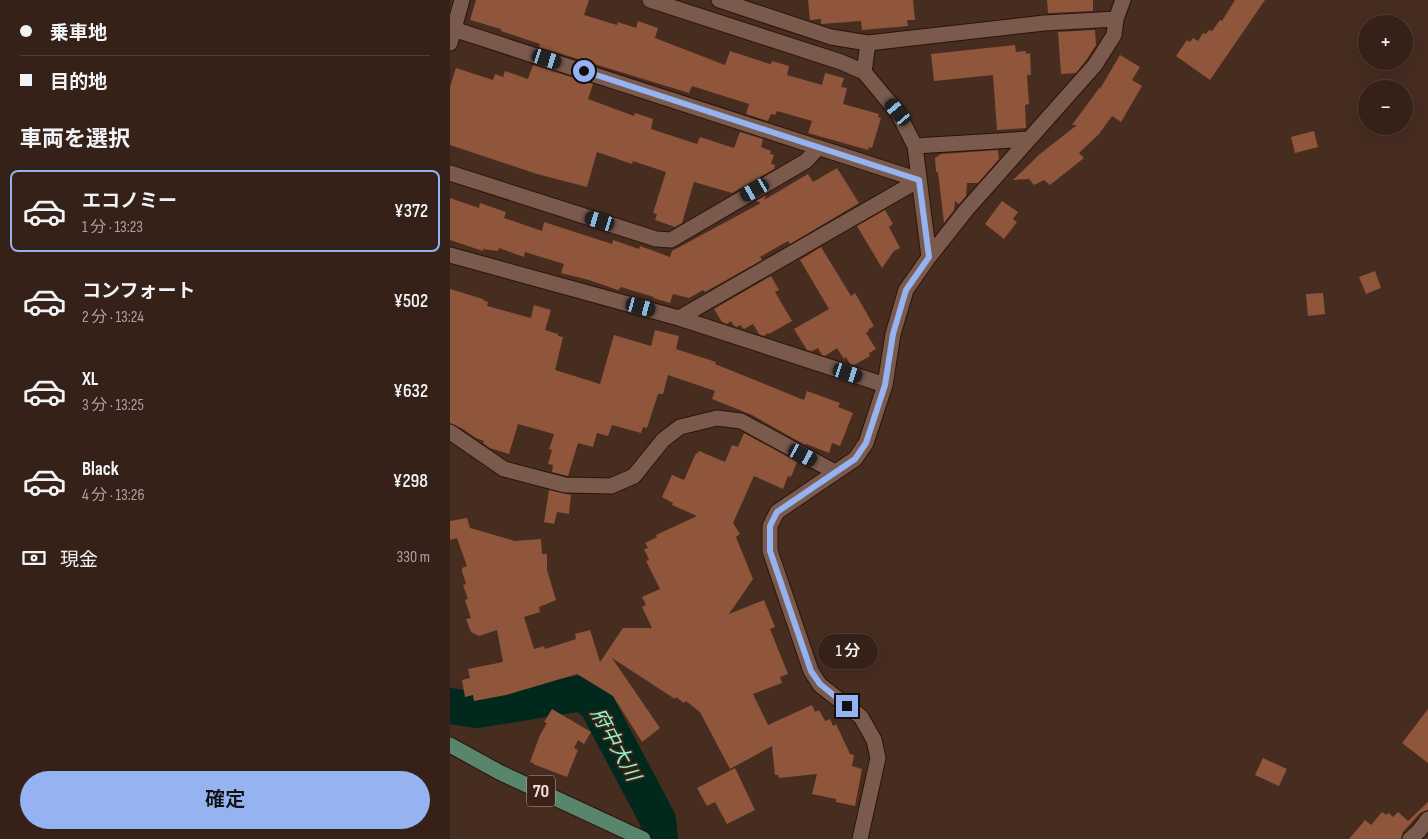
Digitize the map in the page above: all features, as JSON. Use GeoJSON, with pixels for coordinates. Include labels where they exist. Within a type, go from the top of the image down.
{"type":"FeatureCollection","features":[{"type":"Feature","properties":{"kind":"main road","name":"70"},"geometry":{"type":"LineString","coordinates":[[450,745],[499,772],[638,837]]}},
{"type":"Feature","properties":{"kind":"street"},"geometry":{"type":"LineString","coordinates":[[462,0],[451,33],[919,180]]}},
{"type":"Feature","properties":{"kind":"street"},"geometry":{"type":"LineString","coordinates":[[650,0],[841,62],[864,72],[898,112],[914,146],[929,257]]}},
{"type":"Feature","properties":{"kind":"street"},"geometry":{"type":"LineString","coordinates":[[720,0],[831,38],[868,43],[1044,23],[1116,19]]}},
{"type":"Feature","properties":{"kind":"street"},"geometry":{"type":"LineString","coordinates":[[860,839],[878,758],[874,740],[861,717],[820,684],[811,671],[770,551],[770,526],[777,512],[855,459],[866,443],[885,385],[893,334],[906,290],[929,257],[967,210],[1095,64],[1114,35],[1116,19],[1123,0]]}},
{"type":"Feature","properties":{"kind":"street"},"geometry":{"type":"LineString","coordinates":[[864,72],[868,43]]}},
{"type":"Feature","properties":{"kind":"street"},"geometry":{"type":"LineString","coordinates":[[914,146],[1029,139]]}},
{"type":"Feature","properties":{"kind":"street"},"geometry":{"type":"LineString","coordinates":[[450,173],[656,239],[671,240],[806,161],[818,148]]}},
{"type":"Feature","properties":{"kind":"street"},"geometry":{"type":"LineString","coordinates":[[679,318],[919,180]]}},
{"type":"Feature","properties":{"kind":"street"},"geometry":{"type":"LineString","coordinates":[[450,255],[679,318],[885,385]]}},
{"type":"Feature","properties":{"kind":"street"},"geometry":{"type":"LineString","coordinates":[[450,432],[504,469],[565,485],[611,486],[634,476],[663,440],[680,427],[717,418],[741,422],[835,472]]}},
{"type":"Feature","properties":{"kind":"street"},"geometry":{"type":"LineString","coordinates":[[1410,839],[1428,819]]}},
{"type":"Feature","properties":{"kind":"building"},"geometry":{"type":"Polygon","coordinates":[[[476,0],[589,0],[584,15],[617,25],[618,22],[636,28],[638,21],[658,28],[655,38],[725,65],[730,51],[770,64],[772,61],[789,66],[787,75],[822,85],[825,73],[844,78],[841,87],[847,88],[843,104],[879,114],[878,117],[881,118],[872,148],[869,147],[868,150],[808,133],[812,121],[777,111],[775,115],[771,114],[768,121],[746,114],[749,104],[692,86],[689,93],[539,47],[540,44],[501,31],[501,29],[470,20],[476,0]]]}},
{"type":"Feature","properties":{"kind":"building"},"geometry":{"type":"Polygon","coordinates":[[[808,0],[913,0],[915,20],[907,20],[908,26],[862,30],[861,21],[821,24],[821,19],[810,20],[808,0]]]}},
{"type":"Feature","properties":{"kind":"building"},"geometry":{"type":"Polygon","coordinates":[[[1047,0],[1093,0],[1093,11],[1048,13],[1047,0]]]}},
{"type":"Feature","properties":{"kind":"building"},"geometry":{"type":"Polygon","coordinates":[[[1235,0],[1265,0],[1210,80],[1176,56],[1187,40],[1190,42],[1193,38],[1198,41],[1203,33],[1206,34],[1209,30],[1212,31],[1220,20],[1222,21],[1235,0]]]}},
{"type":"Feature","properties":{"kind":"building"},"geometry":{"type":"Polygon","coordinates":[[[1095,30],[1096,45],[1087,59],[1076,73],[1061,74],[1058,32],[1095,30]]]}},
{"type":"Feature","properties":{"kind":"building"},"geometry":{"type":"Polygon","coordinates":[[[1015,45],[1016,52],[1026,51],[1026,54],[1030,53],[1031,75],[1027,75],[1029,104],[1025,105],[1026,128],[997,130],[993,75],[934,81],[931,54],[1015,45]]]}},
{"type":"Feature","properties":{"kind":"building"},"geometry":{"type":"Polygon","coordinates":[[[1120,55],[1140,67],[1132,80],[1142,86],[1121,122],[1112,116],[1099,134],[1079,153],[1084,158],[1050,185],[1044,180],[1034,185],[1029,179],[1013,180],[1040,154],[1077,125],[1072,125],[1100,87],[1100,89],[1120,55]]]}},
{"type":"Feature","properties":{"kind":"building"},"geometry":{"type":"Polygon","coordinates":[[[533,65],[593,84],[588,99],[634,116],[635,113],[653,119],[651,129],[697,144],[700,137],[734,148],[740,132],[763,139],[761,147],[771,151],[770,154],[774,155],[771,164],[775,165],[774,169],[732,193],[694,182],[682,223],[675,227],[655,220],[657,214],[653,213],[666,172],[633,161],[632,164],[597,152],[587,187],[537,174],[450,145],[450,87],[456,68],[493,80],[495,74],[503,77],[505,71],[528,79],[533,65]]]}},
{"type":"Feature","properties":{"kind":"building"},"geometry":{"type":"Polygon","coordinates":[[[1314,131],[1318,147],[1295,153],[1291,137],[1314,131]]]}},
{"type":"Feature","properties":{"kind":"building"},"geometry":{"type":"Polygon","coordinates":[[[998,150],[999,159],[978,183],[967,183],[966,196],[959,204],[955,201],[954,210],[944,223],[935,158],[941,154],[998,150]]]}},
{"type":"Feature","properties":{"kind":"building"},"geometry":{"type":"Polygon","coordinates":[[[837,168],[859,203],[790,244],[788,241],[760,257],[762,260],[705,292],[703,290],[689,298],[673,294],[670,303],[621,287],[618,290],[561,273],[564,264],[525,252],[524,257],[499,248],[498,251],[483,249],[483,251],[450,240],[450,198],[479,208],[480,203],[506,212],[504,218],[542,231],[544,222],[612,244],[613,240],[639,249],[640,246],[670,257],[672,251],[761,203],[756,201],[766,195],[764,200],[808,174],[813,182],[837,168]]]}},
{"type":"Feature","properties":{"kind":"building"},"geometry":{"type":"Polygon","coordinates":[[[1002,201],[1018,212],[1013,219],[1017,222],[1004,239],[985,224],[1002,201]]]}},
{"type":"Feature","properties":{"kind":"building"},"geometry":{"type":"Polygon","coordinates":[[[885,210],[893,224],[889,227],[900,248],[894,251],[882,268],[857,226],[885,210]]]}},
{"type":"Feature","properties":{"kind":"building"},"geometry":{"type":"Polygon","coordinates":[[[821,247],[851,296],[855,293],[874,326],[866,333],[876,349],[869,353],[870,356],[854,365],[850,364],[846,357],[844,359],[837,348],[825,356],[822,355],[818,348],[812,351],[807,350],[794,329],[829,309],[800,260],[821,247]]]}},
{"type":"Feature","properties":{"kind":"building"},"geometry":{"type":"Polygon","coordinates":[[[1375,271],[1381,288],[1366,294],[1359,277],[1375,271]]]}},
{"type":"Feature","properties":{"kind":"building"},"geometry":{"type":"Polygon","coordinates":[[[771,276],[779,290],[775,292],[792,321],[764,336],[759,334],[753,324],[744,329],[740,325],[734,326],[731,321],[727,324],[722,322],[714,309],[771,276]]]}},
{"type":"Feature","properties":{"kind":"building"},"geometry":{"type":"Polygon","coordinates":[[[450,289],[483,299],[488,302],[487,306],[531,318],[534,305],[551,310],[545,330],[563,337],[555,370],[600,384],[614,335],[651,346],[655,330],[679,336],[676,349],[716,362],[715,364],[804,400],[807,391],[840,403],[838,407],[853,413],[840,446],[832,443],[829,453],[805,445],[752,415],[712,399],[715,391],[668,375],[663,394],[658,394],[647,428],[643,427],[641,433],[612,425],[608,436],[597,433],[593,447],[578,443],[568,476],[552,472],[553,465],[548,464],[552,450],[549,449],[554,434],[518,424],[509,454],[490,448],[483,443],[484,441],[450,423],[450,289]]]}},
{"type":"Feature","properties":{"kind":"building"},"geometry":{"type":"Polygon","coordinates":[[[1323,293],[1325,314],[1308,316],[1306,294],[1323,293]]]}},
{"type":"Feature","properties":{"kind":"building"},"geometry":{"type":"Polygon","coordinates":[[[744,433],[797,462],[791,477],[788,476],[783,489],[754,476],[733,523],[740,534],[736,537],[753,579],[729,614],[764,600],[775,627],[770,629],[788,674],[780,677],[782,683],[753,694],[768,725],[812,705],[815,712],[819,710],[825,721],[830,719],[833,726],[836,724],[850,754],[854,755],[852,766],[862,769],[855,806],[836,802],[836,799],[812,794],[817,774],[779,778],[778,775],[775,775],[772,746],[730,769],[700,712],[686,701],[684,703],[676,697],[675,699],[612,658],[660,728],[642,742],[613,696],[577,674],[506,695],[474,701],[473,695],[465,697],[462,680],[470,678],[468,669],[503,662],[497,630],[479,636],[471,632],[466,619],[471,618],[465,600],[468,599],[463,585],[466,584],[462,568],[467,566],[457,538],[450,540],[450,521],[467,518],[470,528],[515,541],[541,539],[542,554],[547,554],[547,570],[556,600],[539,607],[540,612],[524,617],[534,649],[544,646],[545,649],[576,639],[575,634],[590,630],[600,662],[623,628],[652,628],[642,607],[646,605],[642,597],[660,589],[646,561],[649,560],[644,549],[648,548],[645,543],[657,537],[656,535],[697,516],[672,505],[673,503],[662,497],[672,475],[684,480],[696,453],[699,451],[725,462],[732,445],[738,447],[744,433]]]}},
{"type":"Feature","properties":{"kind":"building"},"geometry":{"type":"Polygon","coordinates":[[[549,490],[571,495],[569,514],[557,512],[554,524],[544,522],[549,490]]]}},
{"type":"Feature","properties":{"kind":"building"},"geometry":{"type":"Polygon","coordinates":[[[552,709],[591,732],[584,744],[578,740],[574,748],[578,750],[567,777],[530,762],[540,735],[547,723],[544,722],[552,709]]]}},
{"type":"Feature","properties":{"kind":"building"},"geometry":{"type":"Polygon","coordinates":[[[1428,709],[1428,763],[1402,743],[1428,709]]]}},
{"type":"Feature","properties":{"kind":"building"},"geometry":{"type":"Polygon","coordinates":[[[1263,758],[1287,769],[1279,786],[1255,775],[1263,758]]]}},
{"type":"Feature","properties":{"kind":"building"},"geometry":{"type":"Polygon","coordinates":[[[735,768],[755,810],[727,824],[715,802],[707,806],[697,788],[735,768]]]}},
{"type":"Feature","properties":{"kind":"building"},"geometry":{"type":"Polygon","coordinates":[[[1428,802],[1428,810],[1420,813],[1403,832],[1401,839],[1349,839],[1365,820],[1371,825],[1382,812],[1386,815],[1389,813],[1393,817],[1398,812],[1408,821],[1428,802]]]}},
{"type":"Feature","properties":{"kind":"waterway","name":"府中大川"},"geometry":{"type":"LineString","coordinates":[[450,706],[477,710],[583,693],[597,705],[658,820],[660,839]]}},
{"type":"Feature","properties":{"kind":"route"},"geometry":{"type":"LineString","coordinates":[[584,71],[919,180],[929,257],[906,290],[893,334],[885,385],[866,443],[855,459],[793,499],[777,512],[770,526],[770,551],[811,671],[820,684],[847,706]]}}]}
